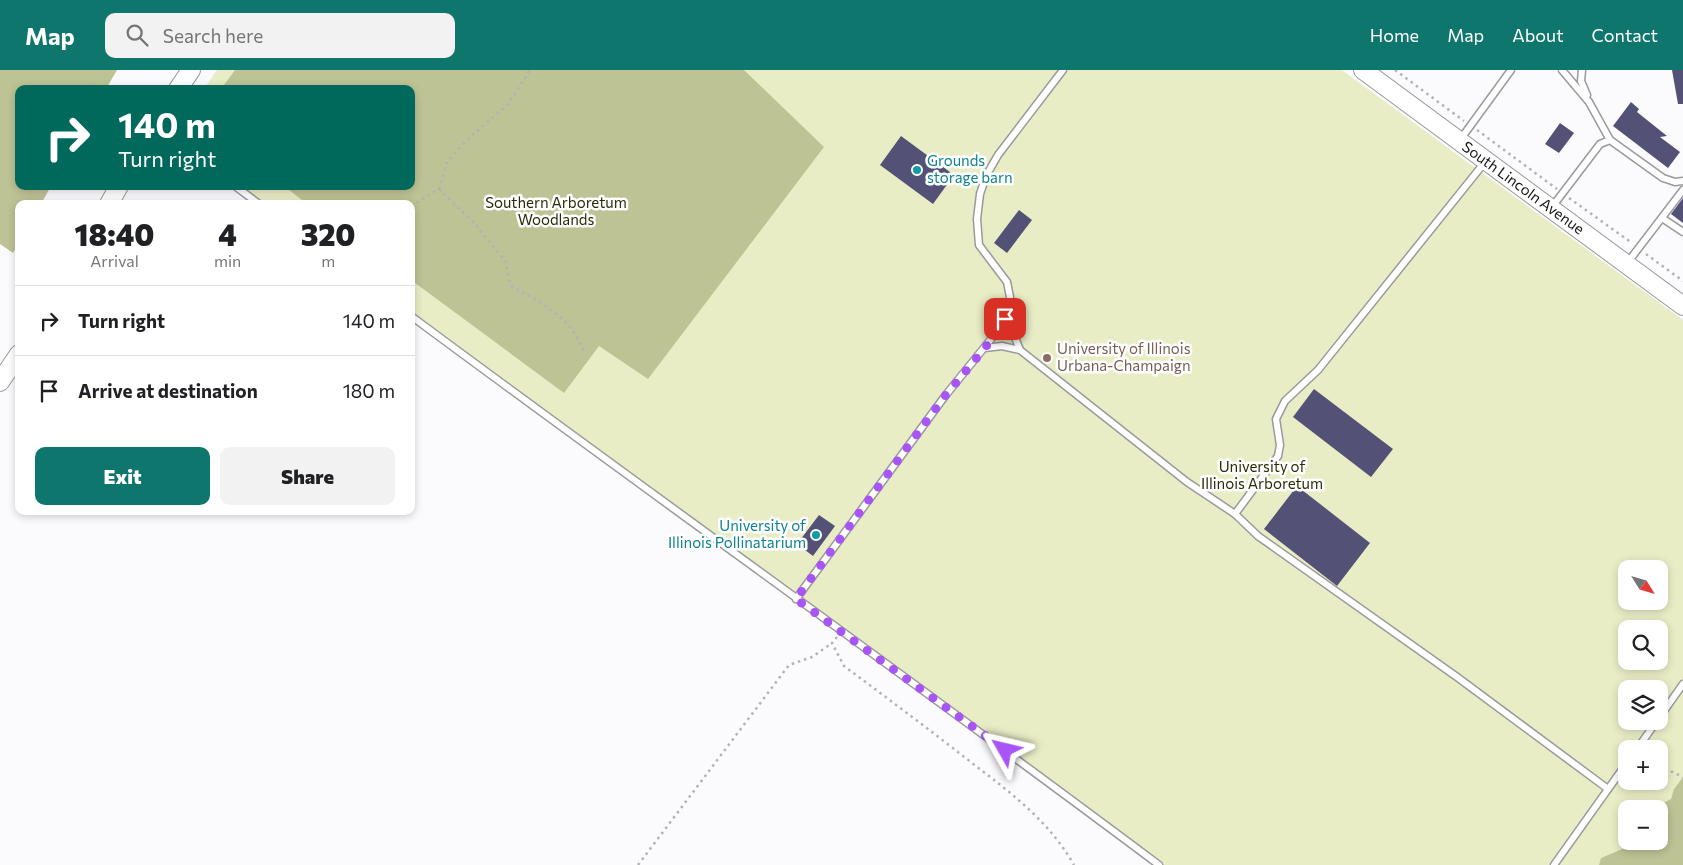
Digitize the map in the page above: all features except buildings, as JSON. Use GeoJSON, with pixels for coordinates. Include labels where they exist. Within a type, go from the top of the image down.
{"type":"FeatureCollection","features":[{"type":"Feature","properties":{"kind":"main road"},"geometry":{"type":"LineString","coordinates":[[181,85],[191,70]]}},
{"type":"Feature","properties":{"kind":"main road","name":"South Lincoln Avenue"},"geometry":{"type":"LineString","coordinates":[[1363,70],[1683,306]]}},
{"type":"Feature","properties":{"kind":"main road"},"geometry":{"type":"LineString","coordinates":[[0,382],[15,360]]}},
{"type":"Feature","properties":{"kind":"lane"},"geometry":{"type":"LineString","coordinates":[[1020,350],[1012,330],[1009,310],[1010,296],[1006,282],[978,245],[977,219],[980,194],[986,176],[998,154],[1063,70]]}},
{"type":"Feature","properties":{"kind":"lane"},"geometry":{"type":"LineString","coordinates":[[1459,141],[1511,70]]}},
{"type":"Feature","properties":{"kind":"lane"},"geometry":{"type":"LineString","coordinates":[[1562,70],[1589,102]]}},
{"type":"Feature","properties":{"kind":"lane"},"geometry":{"type":"LineString","coordinates":[[1582,70],[1581,81],[1589,102],[1610,140],[1663,178],[1675,182],[1683,181]]}},
{"type":"Feature","properties":{"kind":"lane"},"geometry":{"type":"LineString","coordinates":[[1551,208],[1600,144],[1610,140]]}},
{"type":"Feature","properties":{"kind":"lane"},"geometry":{"type":"LineString","coordinates":[[1235,514],[1278,456],[1280,445],[1276,419],[1284,401],[1318,370],[1486,161]]}},
{"type":"Feature","properties":{"kind":"lane"},"geometry":{"type":"LineString","coordinates":[[240,190],[253,200]]}},
{"type":"Feature","properties":{"kind":"lane"},"geometry":{"type":"LineString","coordinates":[[1627,264],[1683,190]]}},
{"type":"Feature","properties":{"kind":"lane"},"geometry":{"type":"LineString","coordinates":[[1662,218],[1683,232]]}},
{"type":"Feature","properties":{"kind":"lane"},"geometry":{"type":"LineString","coordinates":[[796,599],[951,388],[1000,328],[1009,310]]}},
{"type":"Feature","properties":{"kind":"lane"},"geometry":{"type":"LineString","coordinates":[[415,319],[841,632],[990,738],[1159,865]]}},
{"type":"Feature","properties":{"kind":"lane"},"geometry":{"type":"LineString","coordinates":[[985,348],[1002,346],[1020,350],[1186,482],[1235,514],[1258,536],[1457,677],[1608,789]]}},
{"type":"Feature","properties":{"kind":"lane"},"geometry":{"type":"LineString","coordinates":[[1668,706],[1683,684]]}},
{"type":"Feature","properties":{"kind":"lane"},"geometry":{"type":"LineString","coordinates":[[1554,865],[1597,808],[1618,775]]}},
{"type":"Feature","properties":{"kind":"path"},"geometry":{"type":"LineString","coordinates":[[415,204],[439,189],[448,161],[467,140],[508,104],[530,70]]}},
{"type":"Feature","properties":{"kind":"path"},"geometry":{"type":"LineString","coordinates":[[1395,70],[1683,281]]}},
{"type":"Feature","properties":{"kind":"path"},"geometry":{"type":"LineString","coordinates":[[439,189],[475,224],[506,262],[510,285],[561,316],[577,335],[584,351]]}},
{"type":"Feature","properties":{"kind":"path"},"geometry":{"type":"LineString","coordinates":[[638,865],[790,666],[812,656],[832,643],[841,632]]}},
{"type":"Feature","properties":{"kind":"path"},"geometry":{"type":"LineString","coordinates":[[832,643],[844,666],[950,746],[1042,820],[1062,844],[1074,865]]}},
{"type":"Feature","properties":{"kind":"path"},"geometry":{"type":"LineString","coordinates":[[1668,770],[1683,777]]}},
{"type":"Feature","properties":{"kind":"green space"},"geometry":{"type":"Polygon","coordinates":[[[0,70],[117,70],[108,85],[15,85],[15,190],[49,190],[43,200],[15,200],[15,250],[13,253],[0,244],[0,70]]]}},
{"type":"Feature","properties":{"kind":"green space","name":"University of Illinois Arboretum"},"geometry":{"type":"Polygon","coordinates":[[[217,70],[1342,70],[1683,320],[1683,865],[1157,865],[415,318],[415,200],[254,200],[240,190],[415,190],[415,85],[207,85],[217,70]]]}},
{"type":"Feature","properties":{"kind":"green space","name":"Southern Arboretum Woodlands"},"geometry":{"type":"Polygon","coordinates":[[[235,70],[744,70],[824,147],[648,379],[599,346],[564,393],[415,283],[415,200],[302,200],[289,190],[415,190],[415,85],[224,85],[235,70]]]}},
{"type":"Feature","properties":{"kind":"green space"},"geometry":{"type":"Polygon","coordinates":[[[1683,777],[1683,865],[1599,865],[1601,858],[1620,850],[1668,850],[1668,801],[1671,799],[1674,789],[1683,777]]]}},
{"type":"Feature","properties":{"kind":"place","name":"Grounds storage barn"},"geometry":{"type":"Point","coordinates":[917,170]}},
{"type":"Feature","properties":{"kind":"place","name":"University of Illinois Urbana-Champaign"},"geometry":{"type":"Point","coordinates":[1047,358]}},
{"type":"Feature","properties":{"kind":"place","name":"University of Illinois Pollinatarium"},"geometry":{"type":"Point","coordinates":[816,535]}},
{"type":"Feature","properties":{"kind":"route"},"geometry":{"type":"LineString","coordinates":[[1005,319],[985,348],[968,366],[945,396],[796,599],[1005,750]]}}]}
